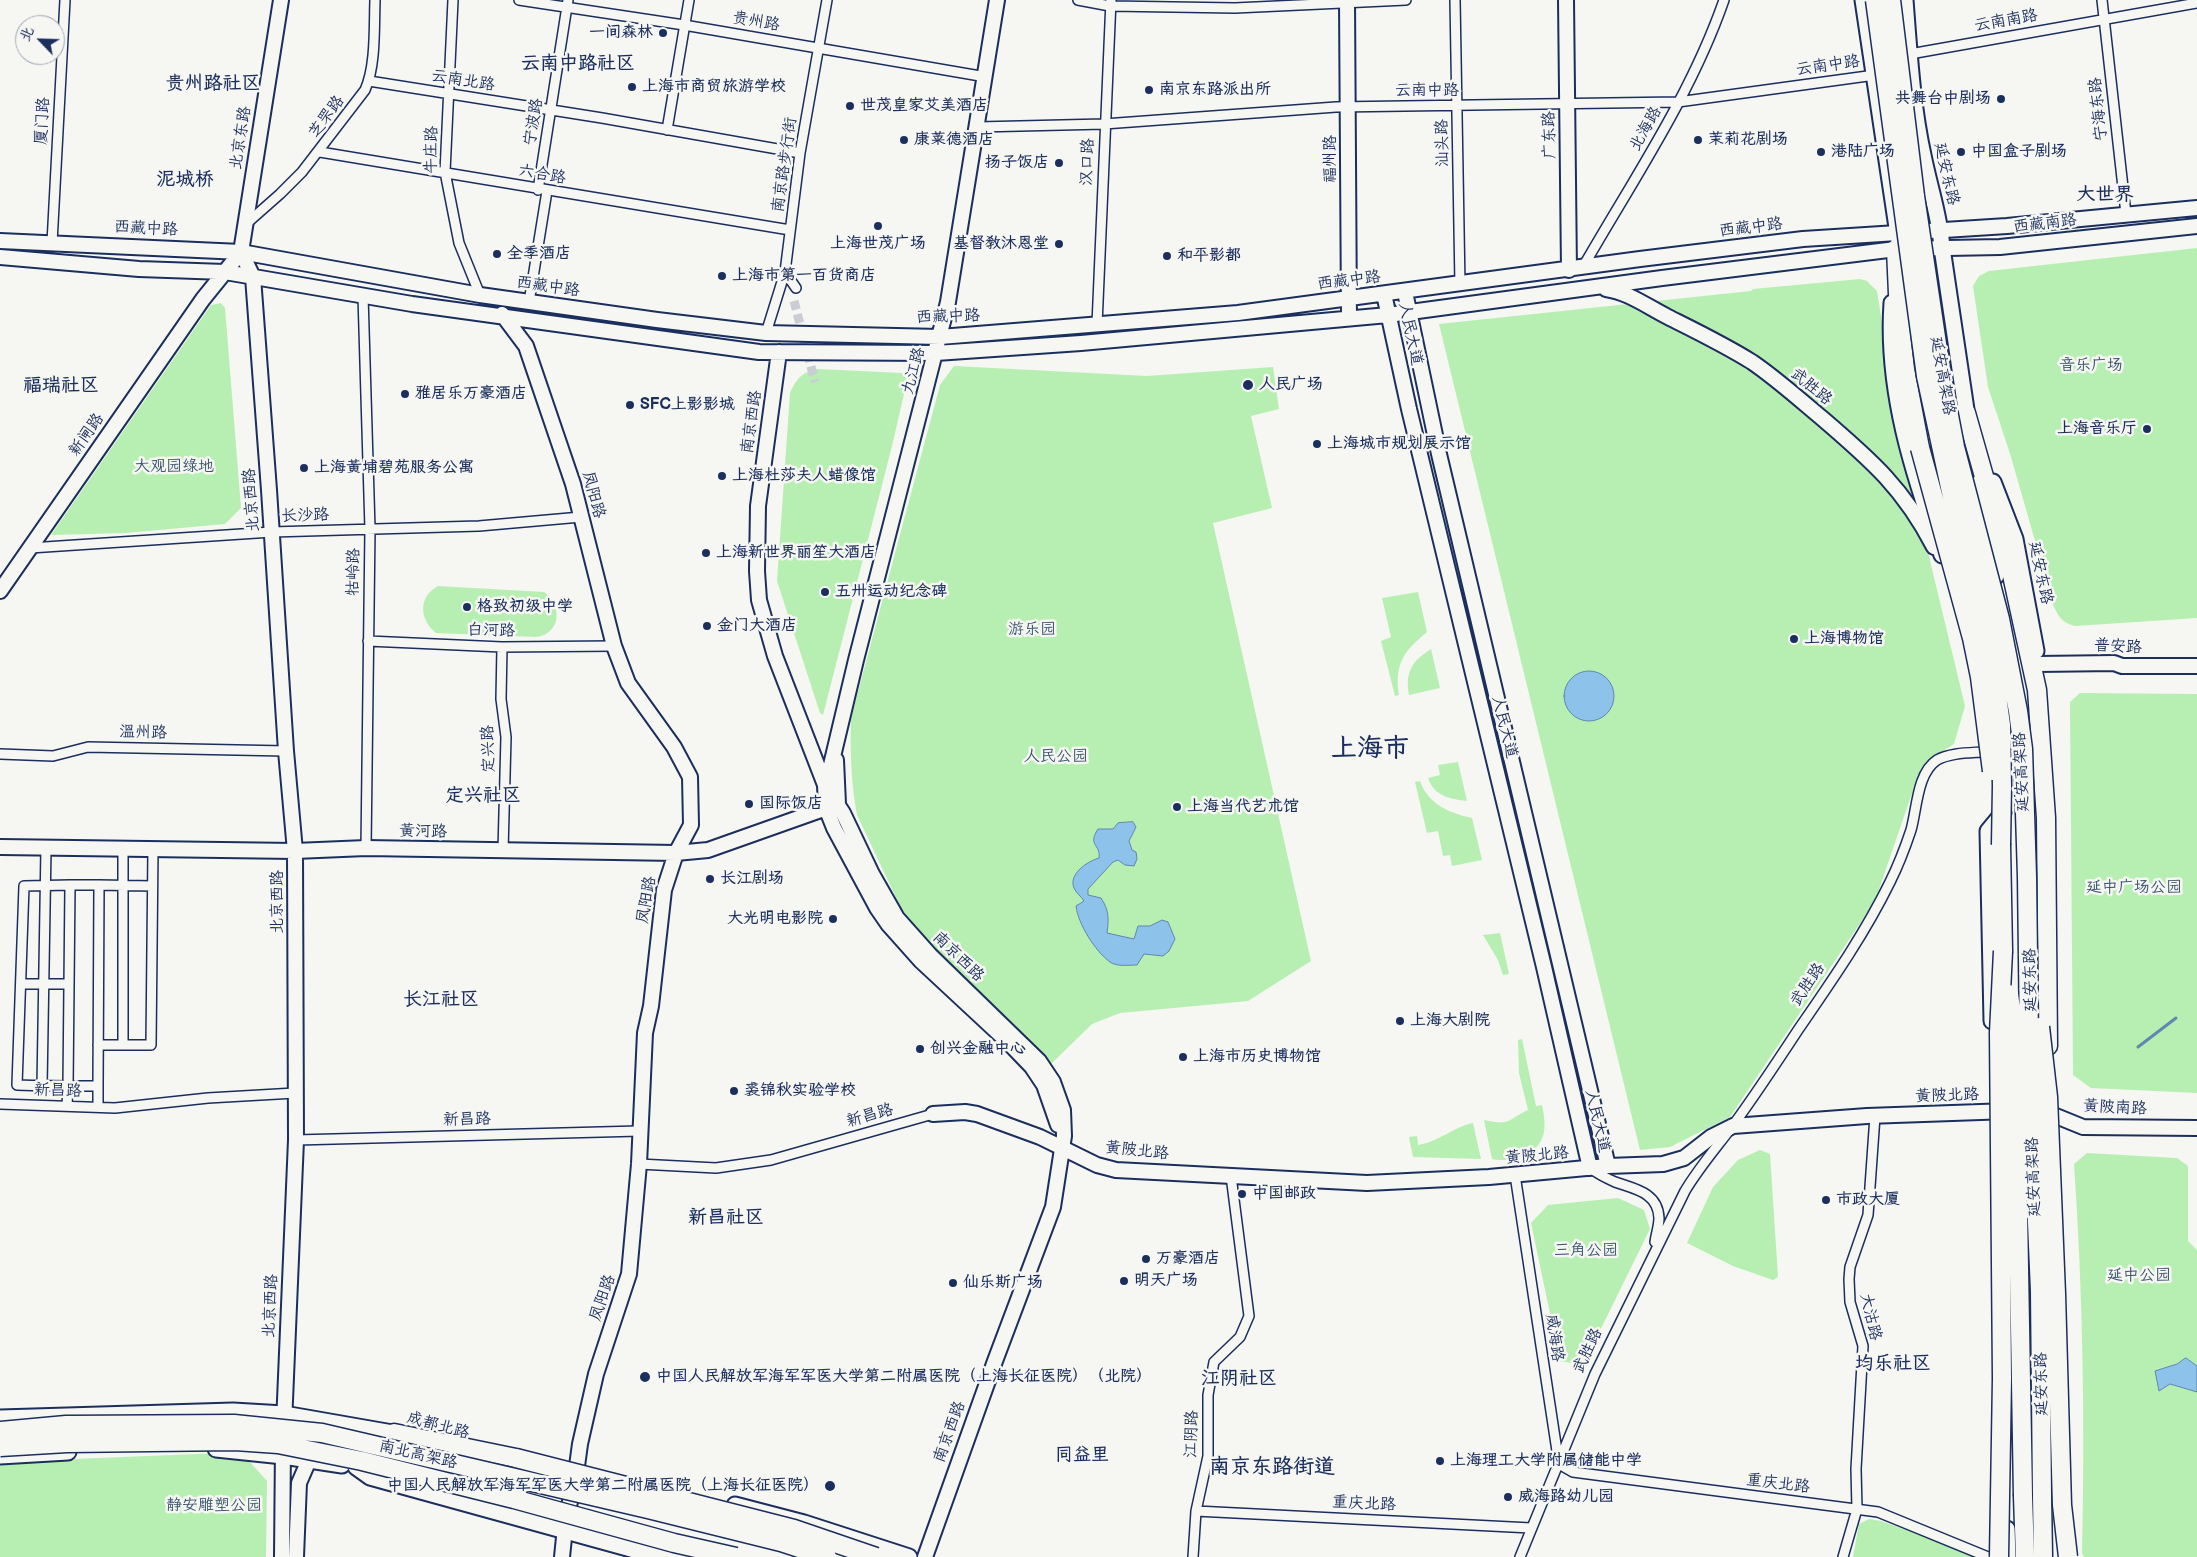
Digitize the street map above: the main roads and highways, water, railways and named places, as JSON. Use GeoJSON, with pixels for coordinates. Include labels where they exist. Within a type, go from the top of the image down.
{"type":"FeatureCollection","features":[{"type":"Feature","properties":{"kind":"highway"},"geometry":{"type":"LineString","coordinates":[[1899,0],[1952,387],[1969,470],[2008,615],[2018,678],[2018,712]]}},
{"type":"Feature","properties":{"kind":"highway","name":"延安高架路"},"geometry":{"type":"LineString","coordinates":[[1876,2],[1915,196],[1943,384],[1955,447],[2000,619],[2011,685],[2018,712],[2022,750],[2028,877],[2029,1038],[2040,1291],[2044,1557]]}},
{"type":"Feature","properties":{"kind":"highway","name":"延安高架路"},"geometry":{"type":"LineString","coordinates":[[1876,2],[1926,376],[1953,501],[1981,605],[1992,659],[2001,725],[2003,951],[2016,1040],[2025,1557]]}},
{"type":"Feature","properties":{"kind":"highway"},"geometry":{"type":"LineString","coordinates":[[1897,244],[1899,316],[1905,368],[1920,448],[1972,638],[1980,677],[2001,845]]}},
{"type":"Feature","properties":{"kind":"highway"},"geometry":{"type":"LineString","coordinates":[[1966,413],[2012,575],[2037,690],[2042,742],[2047,884],[2050,1183],[2056,1294],[2065,1557]]}},
{"type":"Feature","properties":{"kind":"highway"},"geometry":{"type":"LineString","coordinates":[[2028,877],[2042,1054],[2049,1105]]}},
{"type":"Feature","properties":{"kind":"highway"},"geometry":{"type":"LineString","coordinates":[[1998,1557],[2002,1378],[2000,1033],[2003,951]]}},
{"type":"Feature","properties":{"kind":"highway"},"geometry":{"type":"LineString","coordinates":[[2040,1291],[2050,1183]]}},
{"type":"Feature","properties":{"kind":"highway","name":"南北高架路"},"geometry":{"type":"LineString","coordinates":[[0,1431],[66,1425],[234,1424],[322,1433],[822,1550]]}},
{"type":"Feature","properties":{"kind":"highway"},"geometry":{"type":"LineString","coordinates":[[394,1433],[516,1458],[799,1526],[866,1556]]}},
{"type":"Feature","properties":{"kind":"highway","name":"南北高架路"},"geometry":{"type":"LineString","coordinates":[[0,1447],[67,1443],[235,1441],[278,1444],[362,1461],[717,1555],[736,1557]]}},
{"type":"Feature","properties":{"kind":"highway"},"geometry":{"type":"LineString","coordinates":[[356,1467],[684,1557]]}},
{"type":"Feature","properties":{"kind":"highway"},"geometry":{"type":"LineString","coordinates":[[735,1531],[799,1526]]}},
{"type":"Feature","properties":{"kind":"main road","name":"北京东路"},"geometry":{"type":"LineString","coordinates":[[241,252],[281,0]]}},
{"type":"Feature","properties":{"kind":"main road","name":"九江路"},"geometry":{"type":"LineString","coordinates":[[825,785],[948,302],[986,78],[997,0]]}},
{"type":"Feature","properties":{"kind":"main road","name":"广东路"},"geometry":{"type":"LineString","coordinates":[[1566,0],[1567,104],[1576,268]]}},
{"type":"Feature","properties":{"kind":"main road","name":"延安东路"},"geometry":{"type":"LineString","coordinates":[[1905,0],[1922,154],[1941,230],[1966,413],[2004,614],[2031,838],[2034,1112],[2044,1429],[2044,1557]]}},
{"type":"Feature","properties":{"kind":"main road","name":"福州路"},"geometry":{"type":"LineString","coordinates":[[1347,2],[1349,318]]}},
{"type":"Feature","properties":{"kind":"main road","name":"延安东路"},"geometry":{"type":"LineString","coordinates":[[1876,2],[1875,75],[1897,244],[1907,282],[1929,415],[1946,492],[1968,570],[1984,637],[2003,813],[2010,1111],[2007,1431],[2008,1557]]}},
{"type":"Feature","properties":{"kind":"main road","name":"西藏南路"},"geometry":{"type":"LineString","coordinates":[[1897,244],[1941,230],[2007,226],[2197,208]]}},
{"type":"Feature","properties":{"kind":"main road","name":"西藏南路"},"geometry":{"type":"LineString","coordinates":[[1897,244],[1942,248],[2000,246],[2197,226]]}},
{"type":"Feature","properties":{"kind":"main road"},"geometry":{"type":"LineString","coordinates":[[0,233],[19,234],[48,243]]}},
{"type":"Feature","properties":{"kind":"main road","name":"西藏中路"},"geometry":{"type":"LineString","coordinates":[[0,241],[241,252],[530,302],[766,333],[940,337],[1238,313],[1804,239],[1897,244]]}},
{"type":"Feature","properties":{"kind":"main road","name":"延安东路"},"geometry":{"type":"LineString","coordinates":[[1897,244],[1890,332],[1899,408],[1908,454],[1950,576],[1968,651],[1982,752],[1999,767]]}},
{"type":"Feature","properties":{"kind":"main road"},"geometry":{"type":"LineString","coordinates":[[0,257],[139,269],[225,272],[506,318],[759,352],[936,353],[1081,343],[1409,313],[1599,288],[1897,244]]}},
{"type":"Feature","properties":{"kind":"main road","name":"新闸路"},"geometry":{"type":"LineString","coordinates":[[0,591],[203,299],[241,252]]}},
{"type":"Feature","properties":{"kind":"main road","name":"北京西路"},"geometry":{"type":"LineString","coordinates":[[241,252],[253,277],[286,751],[296,850],[296,1140],[284,1414],[282,1557]]}},
{"type":"Feature","properties":{"kind":"main road"},"geometry":{"type":"LineString","coordinates":[[0,265],[77,264]]}},
{"type":"Feature","properties":{"kind":"main road","name":"武胜路"},"geometry":{"type":"LineString","coordinates":[[1599,288],[1615,290],[1626,295],[1753,363],[1856,446],[1890,479],[1918,518],[1950,576]]}},
{"type":"Feature","properties":{"kind":"main road","name":"人民大道"},"geometry":{"type":"LineString","coordinates":[[1405,292],[1438,454],[1608,1166]]}},
{"type":"Feature","properties":{"kind":"main road","name":"凤阳路"},"geometry":{"type":"LineString","coordinates":[[480,294],[506,318],[526,346],[573,484],[614,646],[628,683],[674,747],[690,778],[691,825],[676,853],[664,890],[651,1006],[645,1034],[639,1131],[639,1164],[630,1274],[596,1374],[580,1444],[576,1474],[565,1524],[562,1557]]}},
{"type":"Feature","properties":{"kind":"main road","name":"人民大道"},"geometry":{"type":"LineString","coordinates":[[1384,294],[1590,1168]]}},
{"type":"Feature","properties":{"kind":"main road","name":"南京西路"},"geometry":{"type":"LineString","coordinates":[[779,352],[758,506],[757,571],[759,600],[775,656],[832,806],[902,923],[930,955],[1012,1034],[1047,1071],[1063,1110],[1064,1136],[1053,1207],[994,1361],[925,1557]]}},
{"type":"Feature","properties":{"kind":"main road","name":"延安东路"},"geometry":{"type":"LineString","coordinates":[[1966,413],[2015,539],[2029,606],[2048,735],[2049,1105],[2058,1223],[2060,1428],[2065,1557]]}},
{"type":"Feature","properties":{"kind":"main road"},"geometry":{"type":"LineString","coordinates":[[1968,570],[1968,651]]}},
{"type":"Feature","properties":{"kind":"main road","name":"普安路"},"geometry":{"type":"LineString","coordinates":[[2038,664],[2114,663],[2122,666],[2197,666]]}},
{"type":"Feature","properties":{"kind":"main road","name":"九江路"},"geometry":{"type":"LineString","coordinates":[[832,806],[836,744]]}},
{"type":"Feature","properties":{"kind":"main road","name":"黄河路"},"geometry":{"type":"LineString","coordinates":[[0,847],[296,850],[366,848],[676,853],[708,850],[832,806]]}},
{"type":"Feature","properties":{"kind":"main road"},"geometry":{"type":"LineString","coordinates":[[1998,1557],[1994,1112],[1988,831],[2003,813]]}},
{"type":"Feature","properties":{"kind":"main road","name":"黄陂南路"},"geometry":{"type":"LineString","coordinates":[[2034,1112],[2049,1105],[2083,1127],[2197,1128]]}},
{"type":"Feature","properties":{"kind":"main road","name":"黄陂北路"},"geometry":{"type":"LineString","coordinates":[[933,1114],[966,1112],[977,1114],[1027,1132],[1097,1165],[1116,1170],[1367,1183],[1515,1175],[1608,1166],[1663,1164],[1684,1158],[1711,1137],[1733,1126],[1875,1116],[2010,1111],[2034,1112]]}},
{"type":"Feature","properties":{"kind":"main road","name":"成都北路"},"geometry":{"type":"LineString","coordinates":[[0,1418],[233,1411],[284,1414],[394,1433],[486,1443],[576,1474]]}},
{"type":"Feature","properties":{"kind":"main road"},"geometry":{"type":"LineString","coordinates":[[2007,1431],[2060,1428]]}},
{"type":"Feature","properties":{"kind":"main road"},"geometry":{"type":"LineString","coordinates":[[0,1456],[196,1448],[283,1456],[356,1467],[370,1477],[565,1524],[717,1555]]}},
{"type":"Feature","properties":{"kind":"main road"},"geometry":{"type":"LineString","coordinates":[[296,1557],[300,1483],[309,1460]]}},
{"type":"Feature","properties":{"kind":"main road"},"geometry":{"type":"LineString","coordinates":[[576,1474],[630,1480],[909,1557]]}},
{"type":"Feature","properties":{"kind":"main road"},"geometry":{"type":"LineString","coordinates":[[576,1474],[615,1492],[790,1535],[822,1550],[866,1556]]}},
{"type":"Feature","properties":{"kind":"main road"},"geometry":{"type":"LineString","coordinates":[[615,1492],[630,1480]]}},
{"type":"Feature","properties":{"kind":"main road"},"geometry":{"type":"LineString","coordinates":[[565,1524],[660,1557]]}},
{"type":"Feature","properties":{"kind":"main road"},"geometry":{"type":"LineString","coordinates":[[799,1526],[822,1550]]}},
{"type":"Feature","properties":{"kind":"main road"},"geometry":{"type":"LineString","coordinates":[[1998,1557],[2008,1541]]}},
{"type":"Feature","properties":{"kind":"water"},"geometry":{"type":"Polygon","coordinates":[[[1589,671],[1603,675],[1610,682],[1614,696],[1610,710],[1603,717],[1589,721],[1575,717],[1568,710],[1564,696],[1568,682],[1575,675],[1589,671]]]}},
{"type":"Feature","properties":{"kind":"water"},"geometry":{"type":"Polygon","coordinates":[[[1133,822],[1136,827],[1129,841],[1132,850],[1136,852],[1137,859],[1134,866],[1125,865],[1118,860],[1113,862],[1088,889],[1088,895],[1101,898],[1104,902],[1108,915],[1107,933],[1134,939],[1138,926],[1150,926],[1162,920],[1168,922],[1175,939],[1169,951],[1163,956],[1144,954],[1137,965],[1119,965],[1113,964],[1104,957],[1088,937],[1080,921],[1076,906],[1084,901],[1075,890],[1073,883],[1076,873],[1080,869],[1099,858],[1094,842],[1098,829],[1113,829],[1118,823],[1133,822]]]}},
{"type":"Feature","properties":{"kind":"water"},"geometry":{"type":"Polygon","coordinates":[[[2186,1358],[2197,1366],[2197,1392],[2170,1384],[2159,1391],[2155,1371],[2177,1364],[2186,1358]]]}},
{"type":"Feature","properties":{"kind":"waterway"},"geometry":{"type":"LineString","coordinates":[[2138,1047],[2176,1018]]}},
{"type":"Feature","properties":{"kind":"tunnel"},"geometry":{"type":"LineString","coordinates":[[794,301],[815,382]]}},
{"type":"Feature","properties":{"kind":"place","name":"一间森林"},"geometry":{"type":"Point","coordinates":[663,33]}},
{"type":"Feature","properties":{"kind":"place","name":"上海市商贸旅游学校"},"geometry":{"type":"Point","coordinates":[632,87]}},
{"type":"Feature","properties":{"kind":"place","name":"南京东路派出所"},"geometry":{"type":"Point","coordinates":[1149,90]}},
{"type":"Feature","properties":{"kind":"place","name":"共舞台中剧场"},"geometry":{"type":"Point","coordinates":[2001,99]}},
{"type":"Feature","properties":{"kind":"place","name":"世茂皇家艾美酒店"},"geometry":{"type":"Point","coordinates":[850,106]}},
{"type":"Feature","properties":{"kind":"place","name":"康莱德酒店"},"geometry":{"type":"Point","coordinates":[904,140]}},
{"type":"Feature","properties":{"kind":"place","name":"茉莉花剧场"},"geometry":{"type":"Point","coordinates":[1698,140]}},
{"type":"Feature","properties":{"kind":"place","name":"港陆广场"},"geometry":{"type":"Point","coordinates":[1821,152]}},
{"type":"Feature","properties":{"kind":"place","name":"中国盒子剧场"},"geometry":{"type":"Point","coordinates":[1961,152]}},
{"type":"Feature","properties":{"kind":"place","name":"扬子饭店"},"geometry":{"type":"Point","coordinates":[1059,163]}},
{"type":"Feature","properties":{"kind":"place","name":"上海世茂广场"},"geometry":{"type":"Point","coordinates":[878,226]}},
{"type":"Feature","properties":{"kind":"place","name":"基督教沐恩堂"},"geometry":{"type":"Point","coordinates":[1059,244]}},
{"type":"Feature","properties":{"kind":"place","name":"全季酒店"},"geometry":{"type":"Point","coordinates":[497,254]}},
{"type":"Feature","properties":{"kind":"place","name":"和平影都"},"geometry":{"type":"Point","coordinates":[1167,256]}},
{"type":"Feature","properties":{"kind":"place","name":"上海市第一百货商店"},"geometry":{"type":"Point","coordinates":[722,276]}},
{"type":"Feature","properties":{"kind":"place","name":"人民广场"},"geometry":{"type":"Point","coordinates":[1248,385]}},
{"type":"Feature","properties":{"kind":"place","name":"雅居乐万豪酒店"},"geometry":{"type":"Point","coordinates":[405,394]}},
{"type":"Feature","properties":{"kind":"place","name":"SFC上影影城"},"geometry":{"type":"Point","coordinates":[630,405]}},
{"type":"Feature","properties":{"kind":"place","name":"上海音乐厅"},"geometry":{"type":"Point","coordinates":[2147,429]}},
{"type":"Feature","properties":{"kind":"place","name":"上海城市规划展示馆"},"geometry":{"type":"Point","coordinates":[1317,444]}},
{"type":"Feature","properties":{"kind":"place","name":"上海黄埔碧苑服务公寓"},"geometry":{"type":"Point","coordinates":[304,468]}},
{"type":"Feature","properties":{"kind":"place","name":"上海杜莎夫人蜡像馆"},"geometry":{"type":"Point","coordinates":[722,476]}},
{"type":"Feature","properties":{"kind":"place","name":"上海新世界丽笙大酒店"},"geometry":{"type":"Point","coordinates":[706,553]}},
{"type":"Feature","properties":{"kind":"place","name":"五卅运动纪念碑"},"geometry":{"type":"Point","coordinates":[825,592]}},
{"type":"Feature","properties":{"kind":"place","name":"格致初级中学"},"geometry":{"type":"Point","coordinates":[467,607]}},
{"type":"Feature","properties":{"kind":"place","name":"金门大酒店"},"geometry":{"type":"Point","coordinates":[707,626]}},
{"type":"Feature","properties":{"kind":"place","name":"上海博物馆"},"geometry":{"type":"Point","coordinates":[1794,639]}},
{"type":"Feature","properties":{"kind":"place","name":"国际饭店"},"geometry":{"type":"Point","coordinates":[749,804]}},
{"type":"Feature","properties":{"kind":"place","name":"上海当代艺术馆"},"geometry":{"type":"Point","coordinates":[1177,807]}},
{"type":"Feature","properties":{"kind":"place","name":"长江剧场"},"geometry":{"type":"Point","coordinates":[710,879]}},
{"type":"Feature","properties":{"kind":"place","name":"大光明电影院"},"geometry":{"type":"Point","coordinates":[833,919]}},
{"type":"Feature","properties":{"kind":"place","name":"上海大剧院"},"geometry":{"type":"Point","coordinates":[1400,1021]}},
{"type":"Feature","properties":{"kind":"place","name":"创兴金融中心"},"geometry":{"type":"Point","coordinates":[920,1049]}},
{"type":"Feature","properties":{"kind":"place","name":"上海市历史博物馆"},"geometry":{"type":"Point","coordinates":[1183,1057]}},
{"type":"Feature","properties":{"kind":"place","name":"裘锦秋实验学校"},"geometry":{"type":"Point","coordinates":[734,1091]}},
{"type":"Feature","properties":{"kind":"place","name":"中国邮政"},"geometry":{"type":"Point","coordinates":[1242,1194]}},
{"type":"Feature","properties":{"kind":"place","name":"市政大厦"},"geometry":{"type":"Point","coordinates":[1826,1200]}},
{"type":"Feature","properties":{"kind":"place","name":"万豪酒店"},"geometry":{"type":"Point","coordinates":[1146,1259]}},
{"type":"Feature","properties":{"kind":"place","name":"明天广场"},"geometry":{"type":"Point","coordinates":[1124,1281]}},
{"type":"Feature","properties":{"kind":"place","name":"仙乐斯广场"},"geometry":{"type":"Point","coordinates":[953,1283]}},
{"type":"Feature","properties":{"kind":"place","name":"中国人民解放军海军军医大学第二附属医院（上海长征医院）（北院）"},"geometry":{"type":"Point","coordinates":[645,1377]}},
{"type":"Feature","properties":{"kind":"place","name":"上海理工大学附属储能中学"},"geometry":{"type":"Point","coordinates":[1440,1461]}},
{"type":"Feature","properties":{"kind":"place","name":"中国人民解放军海军军医大学第二附属医院（上海长征医院）"},"geometry":{"type":"Point","coordinates":[830,1486]}},
{"type":"Feature","properties":{"kind":"place","name":"威海路幼儿园"},"geometry":{"type":"Point","coordinates":[1508,1497]}},
{"type":"Feature","properties":{"kind":"district","name":"云南中路社区"},"geometry":{"type":"Point","coordinates":[578,64]}},
{"type":"Feature","properties":{"kind":"district","name":"贵州路社区"},"geometry":{"type":"Point","coordinates":[213,84]}},
{"type":"Feature","properties":{"kind":"district","name":"泥城桥"},"geometry":{"type":"Point","coordinates":[185,180]}},
{"type":"Feature","properties":{"kind":"district","name":"大世界"},"geometry":{"type":"Point","coordinates":[2105,195]}},
{"type":"Feature","properties":{"kind":"district","name":"福瑞社区"},"geometry":{"type":"Point","coordinates":[61,386]}},
{"type":"Feature","properties":{"kind":"district","name":"上海市"},"geometry":{"type":"Point","coordinates":[1370,749]}},
{"type":"Feature","properties":{"kind":"district","name":"定兴社区"},"geometry":{"type":"Point","coordinates":[483,796]}},
{"type":"Feature","properties":{"kind":"district","name":"长江社区"},"geometry":{"type":"Point","coordinates":[441,1000]}},
{"type":"Feature","properties":{"kind":"district","name":"新昌社区"},"geometry":{"type":"Point","coordinates":[726,1218]}},
{"type":"Feature","properties":{"kind":"district","name":"均乐社区"},"geometry":{"type":"Point","coordinates":[1893,1364]}},
{"type":"Feature","properties":{"kind":"district","name":"江阴社区"},"geometry":{"type":"Point","coordinates":[1239,1379]}},
{"type":"Feature","properties":{"kind":"district","name":"同益里"},"geometry":{"type":"Point","coordinates":[1082,1455]}},
{"type":"Feature","properties":{"kind":"district","name":"南京东路街道"},"geometry":{"type":"Point","coordinates":[1272,1468]}},
{"type":"Feature","properties":{"kind":"park label","name":"音乐广场"},"geometry":{"type":"Point","coordinates":[2091,366]}},
{"type":"Feature","properties":{"kind":"park label","name":"大观园绿地"},"geometry":{"type":"Point","coordinates":[174,467]}},
{"type":"Feature","properties":{"kind":"park label","name":"游乐园"},"geometry":{"type":"Point","coordinates":[1032,630]}},
{"type":"Feature","properties":{"kind":"park label","name":"人民公园"},"geometry":{"type":"Point","coordinates":[1056,757]}},
{"type":"Feature","properties":{"kind":"park label","name":"延中广场公园"},"geometry":{"type":"Point","coordinates":[2134,888]}},
{"type":"Feature","properties":{"kind":"park label","name":"三角公园"},"geometry":{"type":"Point","coordinates":[1586,1251]}},
{"type":"Feature","properties":{"kind":"park label","name":"延中公园"},"geometry":{"type":"Point","coordinates":[2139,1276]}},
{"type":"Feature","properties":{"kind":"park label","name":"静安雕塑公园"},"geometry":{"type":"Point","coordinates":[214,1506]}}]}
